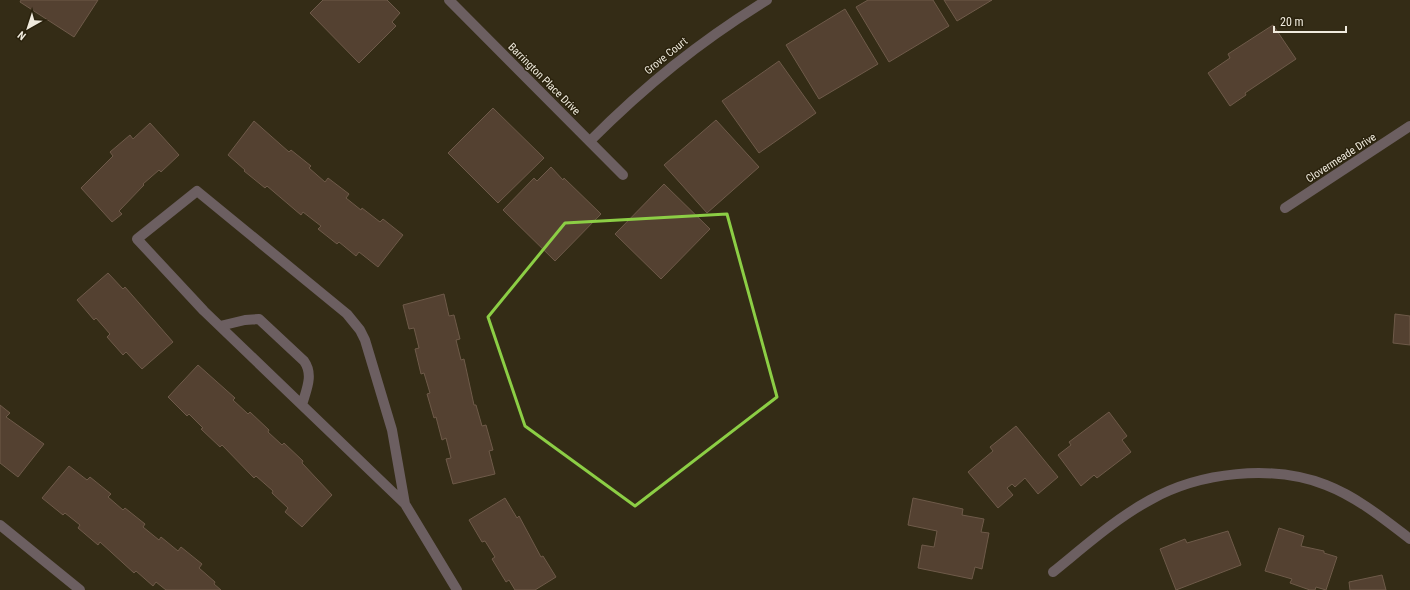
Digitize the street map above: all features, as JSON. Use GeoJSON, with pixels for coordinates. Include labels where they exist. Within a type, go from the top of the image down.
{"type":"FeatureCollection","features":[{"type":"Feature","properties":{"kind":"street","name":"Barrington Place Drive"},"geometry":{"type":"LineString","coordinates":[[449,0],[623,174]]}},
{"type":"Feature","properties":{"kind":"street","name":"Grove Court"},"geometry":{"type":"LineString","coordinates":[[590,141],[631,100],[684,56],[717,32],[767,0]]}},
{"type":"Feature","properties":{"kind":"street","name":"Clovermeade Drive"},"geometry":{"type":"LineString","coordinates":[[1286,208],[1410,126]]}},
{"type":"Feature","properties":{"kind":"street"},"geometry":{"type":"LineString","coordinates":[[405,504],[392,430],[365,340],[360,330],[337,304],[197,191],[138,239],[220,326],[405,504],[458,590]]}},
{"type":"Feature","properties":{"kind":"street"},"geometry":{"type":"LineString","coordinates":[[220,326],[245,320],[259,319],[304,361],[309,373],[302,405]]}},
{"type":"Feature","properties":{"kind":"street"},"geometry":{"type":"LineString","coordinates":[[1053,572],[1121,518],[1149,500],[1164,493],[1197,482],[1235,475],[1269,474],[1289,476],[1326,485],[1363,504],[1410,539]]}},
{"type":"Feature","properties":{"kind":"street"},"geometry":{"type":"LineString","coordinates":[[0,525],[80,590]]}},
{"type":"Feature","properties":{"kind":"highlighted area"},"geometry":{"type":"Polygon","coordinates":[[[727,214],[777,397],[635,506],[525,426],[488,317],[565,223],[727,214]]]}},
{"type":"Feature","properties":{"kind":"building"},"geometry":{"type":"Polygon","coordinates":[[[21,0],[98,0],[74,37],[20,2],[21,0]]]}},
{"type":"Feature","properties":{"kind":"building"},"geometry":{"type":"Polygon","coordinates":[[[323,0],[387,0],[400,13],[392,22],[396,26],[359,63],[310,13],[323,0]]]}},
{"type":"Feature","properties":{"kind":"building"},"geometry":{"type":"Polygon","coordinates":[[[868,0],[933,0],[949,26],[889,62],[856,7],[868,0]]]}},
{"type":"Feature","properties":{"kind":"building"},"geometry":{"type":"Polygon","coordinates":[[[944,0],[992,0],[957,21],[944,0]]]}},
{"type":"Feature","properties":{"kind":"building"},"geometry":{"type":"Polygon","coordinates":[[[845,9],[878,64],[819,99],[786,45],[845,9]]]}},
{"type":"Feature","properties":{"kind":"building"},"geometry":{"type":"Polygon","coordinates":[[[1273,25],[1296,59],[1245,93],[1246,95],[1230,106],[1208,73],[1230,58],[1228,54],[1273,25]]]}},
{"type":"Feature","properties":{"kind":"building"},"geometry":{"type":"Polygon","coordinates":[[[779,61],[816,113],[759,153],[722,101],[779,61]]]}},
{"type":"Feature","properties":{"kind":"building"},"geometry":{"type":"Polygon","coordinates":[[[493,108],[544,158],[498,203],[448,153],[493,108]]]}},
{"type":"Feature","properties":{"kind":"building"},"geometry":{"type":"Polygon","coordinates":[[[716,120],[759,167],[707,213],[664,165],[716,120]]]}},
{"type":"Feature","properties":{"kind":"building"},"geometry":{"type":"Polygon","coordinates":[[[254,121],[289,152],[291,150],[311,166],[309,168],[325,182],[328,178],[349,194],[346,198],[361,210],[362,208],[380,222],[383,219],[403,235],[378,267],[359,252],[356,256],[339,242],[337,244],[318,229],[321,226],[303,212],[301,215],[267,186],[265,188],[244,171],[245,170],[228,155],[254,121]]]}},
{"type":"Feature","properties":{"kind":"building"},"geometry":{"type":"Polygon","coordinates":[[[150,123],[179,155],[161,172],[159,170],[143,184],[144,185],[119,211],[122,214],[112,222],[81,188],[113,156],[110,152],[130,135],[133,139],[150,123]]]}},
{"type":"Feature","properties":{"kind":"building"},"geometry":{"type":"Polygon","coordinates":[[[551,167],[563,180],[564,178],[601,214],[555,261],[503,210],[534,178],[537,181],[551,167]]]}},
{"type":"Feature","properties":{"kind":"building"},"geometry":{"type":"Polygon","coordinates":[[[664,184],[710,229],[661,279],[615,234],[664,184]]]}},
{"type":"Feature","properties":{"kind":"building"},"geometry":{"type":"Polygon","coordinates":[[[108,273],[123,289],[125,287],[173,342],[142,369],[126,352],[123,355],[107,337],[110,334],[96,318],[94,320],[77,300],[108,273]]]}},
{"type":"Feature","properties":{"kind":"building"},"geometry":{"type":"Polygon","coordinates":[[[444,294],[449,316],[454,315],[460,339],[456,340],[461,360],[464,359],[474,405],[476,405],[482,426],[486,425],[493,450],[489,451],[495,474],[453,484],[446,459],[451,458],[446,438],[442,440],[436,417],[434,418],[427,394],[430,393],[424,373],[421,374],[415,349],[419,348],[414,328],[409,329],[403,305],[444,294]]]}},
{"type":"Feature","properties":{"kind":"building"},"geometry":{"type":"Polygon","coordinates":[[[1395,314],[1410,316],[1410,345],[1393,343],[1395,314]]]}},
{"type":"Feature","properties":{"kind":"building"},"geometry":{"type":"Polygon","coordinates":[[[198,365],[235,398],[233,400],[248,414],[250,412],[282,445],[284,443],[303,461],[302,463],[332,495],[302,527],[285,512],[288,508],[272,493],[273,491],[256,476],[254,478],[222,445],[220,447],[201,429],[203,428],[189,414],[187,416],[168,397],[198,365]]]}},
{"type":"Feature","properties":{"kind":"building"},"geometry":{"type":"Polygon","coordinates":[[[0,405],[10,413],[6,417],[44,444],[18,477],[0,463],[0,405]]]}},
{"type":"Feature","properties":{"kind":"building"},"geometry":{"type":"Polygon","coordinates":[[[1109,412],[1127,436],[1122,440],[1131,452],[1097,478],[1094,475],[1081,486],[1058,455],[1071,445],[1069,442],[1109,412]]]}},
{"type":"Feature","properties":{"kind":"building"},"geometry":{"type":"Polygon","coordinates":[[[1016,426],[1058,477],[1038,494],[1025,478],[1015,487],[1012,484],[1007,488],[1013,495],[998,508],[968,472],[993,451],[990,447],[1016,426]]]}},
{"type":"Feature","properties":{"kind":"building"},"geometry":{"type":"Polygon","coordinates":[[[69,466],[87,480],[90,477],[111,494],[108,497],[123,510],[125,508],[145,524],[143,527],[159,540],[161,537],[178,551],[181,547],[202,564],[199,568],[215,582],[214,584],[221,590],[166,590],[156,582],[153,586],[136,571],[134,573],[100,542],[98,545],[78,528],[80,525],[65,513],[63,515],[42,498],[69,466]]]}},
{"type":"Feature","properties":{"kind":"building"},"geometry":{"type":"Polygon","coordinates":[[[505,498],[517,518],[519,516],[541,557],[543,556],[556,577],[535,590],[515,590],[509,580],[506,582],[492,559],[495,557],[485,541],[482,542],[469,520],[505,498]]]}},
{"type":"Feature","properties":{"kind":"building"},"geometry":{"type":"Polygon","coordinates":[[[913,498],[963,509],[962,515],[984,519],[981,532],[989,533],[982,569],[975,567],[972,579],[918,568],[922,545],[934,547],[937,531],[908,525],[913,498]]]}},
{"type":"Feature","properties":{"kind":"building"},"geometry":{"type":"Polygon","coordinates":[[[1279,528],[1304,536],[1301,546],[1324,551],[1324,553],[1337,557],[1326,590],[1316,587],[1315,590],[1310,590],[1290,583],[1292,579],[1265,571],[1279,528]]]}},
{"type":"Feature","properties":{"kind":"building"},"geometry":{"type":"Polygon","coordinates":[[[1228,531],[1241,565],[1176,590],[1160,549],[1185,539],[1187,543],[1228,531]]]}},
{"type":"Feature","properties":{"kind":"building"},"geometry":{"type":"Polygon","coordinates":[[[1382,575],[1386,590],[1350,590],[1349,582],[1382,575]]]}}]}
